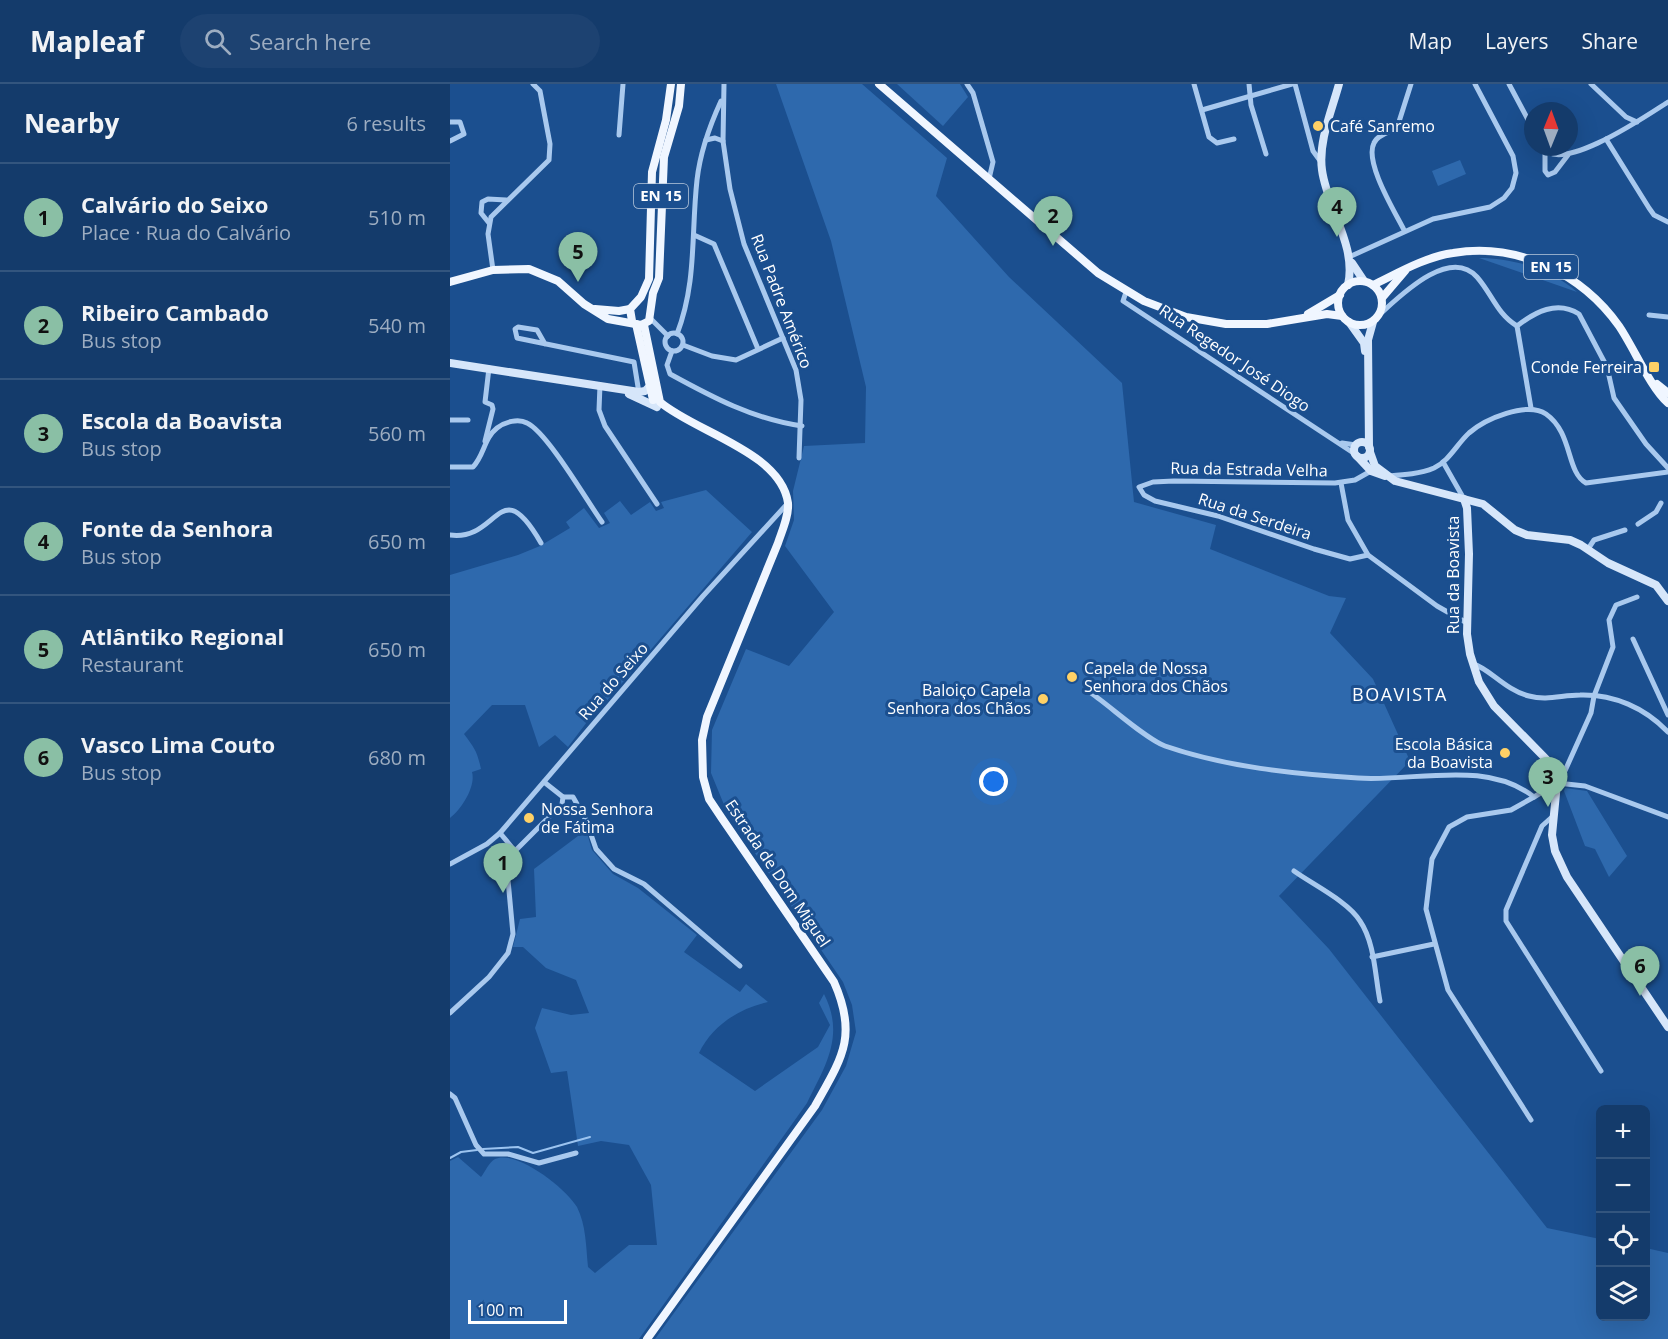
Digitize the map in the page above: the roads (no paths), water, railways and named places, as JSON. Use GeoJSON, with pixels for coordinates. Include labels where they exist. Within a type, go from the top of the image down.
{"type":"FeatureCollection","features":[{"type":"Feature","properties":{"kind":"main road","name":"EN 15"},"geometry":{"type":"LineString","coordinates":[[633,306],[649,279],[652,172],[666,120],[671,84]]}},
{"type":"Feature","properties":{"kind":"main road","name":"EN 15"},"geometry":{"type":"LineString","coordinates":[[643,320],[659,278],[664,158],[679,106],[681,84]]}},
{"type":"Feature","properties":{"kind":"main road"},"geometry":{"type":"LineString","coordinates":[[879,84],[1098,273],[1126,292],[1171,313],[1206,322],[1250,325],[1327,314],[1361,326],[1376,319],[1382,298],[1369,283],[1348,285],[1340,295],[1303,317]]}},
{"type":"Feature","properties":{"kind":"main road","name":"EN 15"},"geometry":{"type":"LineString","coordinates":[[1369,283],[1406,271],[1425,260],[1453,253],[1479,251],[1526,258],[1549,266],[1574,280],[1601,303],[1650,377]]}},
{"type":"Feature","properties":{"kind":"main road"},"geometry":{"type":"LineString","coordinates":[[450,282],[493,270],[519,268],[541,272],[558,281],[608,319],[643,320]]}},
{"type":"Feature","properties":{"kind":"main road","name":"EN 15"},"geometry":{"type":"LineString","coordinates":[[1382,298],[1406,271]]}},
{"type":"Feature","properties":{"kind":"main road"},"geometry":{"type":"LineString","coordinates":[[1340,295],[1338,304],[1345,319]]}},
{"type":"Feature","properties":{"kind":"main road"},"geometry":{"type":"LineString","coordinates":[[591,308],[619,311],[644,303],[643,320],[650,386],[657,407],[761,461],[781,483],[788,503]]}},
{"type":"Feature","properties":{"kind":"main road"},"geometry":{"type":"LineString","coordinates":[[633,306],[643,320],[660,402],[691,423]]}},
{"type":"Feature","properties":{"kind":"main road"},"geometry":{"type":"LineString","coordinates":[[1650,377],[1668,393]]}},
{"type":"Feature","properties":{"kind":"main road"},"geometry":{"type":"LineString","coordinates":[[1650,377],[1668,403]]}},
{"type":"Feature","properties":{"kind":"main road","name":"Estrada de Dom Miguel"},"geometry":{"type":"LineString","coordinates":[[647,1339],[815,1106],[839,1064],[846,1041],[848,1026],[842,1000],[834,982],[709,799],[701,758],[707,717],[778,543],[786,519],[788,503]]}},
{"type":"Feature","properties":{"kind":"street"},"geometry":{"type":"LineString","coordinates":[[489,223],[506,200],[540,171],[549,160],[550,144],[540,91],[533,84]]}},
{"type":"Feature","properties":{"kind":"street"},"geometry":{"type":"LineString","coordinates":[[620,135],[623,84]]}},
{"type":"Feature","properties":{"kind":"street","name":"Rua Padre Américo"},"geometry":{"type":"LineString","coordinates":[[724,84],[723,141],[730,189],[744,244],[796,369],[801,426],[799,458]]}},
{"type":"Feature","properties":{"kind":"street"},"geometry":{"type":"LineString","coordinates":[[967,84],[976,103],[993,162],[989,179]]}},
{"type":"Feature","properties":{"kind":"street"},"geometry":{"type":"LineString","coordinates":[[1194,84],[1209,137],[1217,143],[1234,139]]}},
{"type":"Feature","properties":{"kind":"street"},"geometry":{"type":"LineString","coordinates":[[1249,84],[1266,154]]}},
{"type":"Feature","properties":{"kind":"street"},"geometry":{"type":"LineString","coordinates":[[1202,110],[1293,84],[1313,151],[1321,162]]}},
{"type":"Feature","properties":{"kind":"street"},"geometry":{"type":"LineString","coordinates":[[1339,84],[1321,162],[1326,188],[1349,257],[1351,268],[1348,285]]}},
{"type":"Feature","properties":{"kind":"street"},"geometry":{"type":"LineString","coordinates":[[1404,230],[1381,186],[1372,157],[1373,144],[1378,137],[1397,128],[1411,84]]}},
{"type":"Feature","properties":{"kind":"street"},"geometry":{"type":"LineString","coordinates":[[1349,257],[1404,230],[1433,219],[1490,207],[1504,198],[1512,188],[1516,173],[1513,156],[1475,84]]}},
{"type":"Feature","properties":{"kind":"street"},"geometry":{"type":"LineString","coordinates":[[1509,84],[1524,112]]}},
{"type":"Feature","properties":{"kind":"street"},"geometry":{"type":"LineString","coordinates":[[1591,84],[1626,117],[1637,122]]}},
{"type":"Feature","properties":{"kind":"street"},"geometry":{"type":"LineString","coordinates":[[677,334],[691,291],[697,178],[706,140],[722,100]]}},
{"type":"Feature","properties":{"kind":"street"},"geometry":{"type":"LineString","coordinates":[[1578,151],[1625,130],[1668,102]]}},
{"type":"Feature","properties":{"kind":"street"},"geometry":{"type":"LineString","coordinates":[[1625,130],[1626,117]]}},
{"type":"Feature","properties":{"kind":"street"},"geometry":{"type":"LineString","coordinates":[[450,122],[460,122],[464,134],[450,141]]}},
{"type":"Feature","properties":{"kind":"street"},"geometry":{"type":"LineString","coordinates":[[706,140],[715,138],[723,141]]}},
{"type":"Feature","properties":{"kind":"street"},"geometry":{"type":"LineString","coordinates":[[1606,139],[1654,215],[1668,222]]}},
{"type":"Feature","properties":{"kind":"street"},"geometry":{"type":"LineString","coordinates":[[1544,156],[1545,171],[1548,175],[1555,172],[1567,156]]}},
{"type":"Feature","properties":{"kind":"street"},"geometry":{"type":"LineString","coordinates":[[493,270],[489,223],[481,213],[482,202],[488,199],[506,200]]}},
{"type":"Feature","properties":{"kind":"street"},"geometry":{"type":"LineString","coordinates":[[694,235],[714,244],[758,349]]}},
{"type":"Feature","properties":{"kind":"street"},"geometry":{"type":"LineString","coordinates":[[1349,257],[1369,283]]}},
{"type":"Feature","properties":{"kind":"street"},"geometry":{"type":"LineString","coordinates":[[1371,474],[1368,340],[1376,319],[1418,281],[1444,269],[1456,268],[1476,276],[1497,309],[1517,326],[1531,408]]}},
{"type":"Feature","properties":{"kind":"street","name":"Rua Regedor José Diogo"},"geometry":{"type":"LineString","coordinates":[[1126,292],[1123,301],[1340,442],[1356,455]]}},
{"type":"Feature","properties":{"kind":"street"},"geometry":{"type":"LineString","coordinates":[[1517,326],[1530,316],[1549,308],[1571,309],[1579,314],[1607,367],[1614,398],[1646,444],[1668,470]]}},
{"type":"Feature","properties":{"kind":"street"},"geometry":{"type":"LineString","coordinates":[[1649,315],[1668,317]]}},
{"type":"Feature","properties":{"kind":"street"},"geometry":{"type":"LineString","coordinates":[[1345,319],[1364,343],[1368,370]]}},
{"type":"Feature","properties":{"kind":"street"},"geometry":{"type":"LineString","coordinates":[[643,320],[668,336],[677,334]]}},
{"type":"Feature","properties":{"kind":"street"},"geometry":{"type":"LineString","coordinates":[[545,344],[537,330],[515,329],[517,338],[545,344],[634,362],[639,394]]}},
{"type":"Feature","properties":{"kind":"street"},"geometry":{"type":"LineString","coordinates":[[677,334],[682,339],[683,345]]}},
{"type":"Feature","properties":{"kind":"street"},"geometry":{"type":"LineString","coordinates":[[668,336],[666,345],[672,351]]}},
{"type":"Feature","properties":{"kind":"street"},"geometry":{"type":"LineString","coordinates":[[683,345],[728,360],[736,360],[783,338]]}},
{"type":"Feature","properties":{"kind":"street"},"geometry":{"type":"LineString","coordinates":[[672,351],[677,351],[683,345]]}},
{"type":"Feature","properties":{"kind":"street"},"geometry":{"type":"LineString","coordinates":[[672,351],[668,366],[670,375],[746,412],[801,426]]}},
{"type":"Feature","properties":{"kind":"street"},"geometry":{"type":"LineString","coordinates":[[450,363],[617,388],[639,394],[657,407]]}},
{"type":"Feature","properties":{"kind":"street"},"geometry":{"type":"LineString","coordinates":[[450,467],[473,467],[481,460],[493,409],[492,405],[485,402],[489,368]]}},
{"type":"Feature","properties":{"kind":"street"},"geometry":{"type":"LineString","coordinates":[[600,385],[599,410],[605,426],[657,504]]}},
{"type":"Feature","properties":{"kind":"street"},"geometry":{"type":"LineString","coordinates":[[639,394],[645,392],[650,386]]}},
{"type":"Feature","properties":{"kind":"street"},"geometry":{"type":"LineString","coordinates":[[1387,476],[1416,473],[1434,468],[1443,462],[1470,432],[1488,422],[1531,408],[1546,414],[1559,427],[1569,445],[1574,470],[1578,478],[1586,483],[1668,470]]}},
{"type":"Feature","properties":{"kind":"street"},"geometry":{"type":"LineString","coordinates":[[450,420],[468,420]]}},
{"type":"Feature","properties":{"kind":"street"},"geometry":{"type":"LineString","coordinates":[[1356,455],[1358,443],[1369,421]]}},
{"type":"Feature","properties":{"kind":"street"},"geometry":{"type":"LineString","coordinates":[[485,446],[498,428],[511,422],[529,424],[542,435],[602,522]]}},
{"type":"Feature","properties":{"kind":"street","name":"Rua Regedor José Diogo"},"geometry":{"type":"LineString","coordinates":[[1340,442],[1358,443]]}},
{"type":"Feature","properties":{"kind":"street","name":"Rua da Boavista"},"geometry":{"type":"LineString","coordinates":[[1358,443],[1370,453],[1387,476]]}},
{"type":"Feature","properties":{"kind":"street"},"geometry":{"type":"LineString","coordinates":[[1356,455],[1365,458],[1370,453]]}},
{"type":"Feature","properties":{"kind":"street"},"geometry":{"type":"LineString","coordinates":[[1356,455],[1371,474]]}},
{"type":"Feature","properties":{"kind":"street","name":"Rua da Boavista"},"geometry":{"type":"LineString","coordinates":[[1443,462],[1464,499],[1469,554],[1467,643],[1479,682],[1494,706],[1548,761],[1557,783]]}},
{"type":"Feature","properties":{"kind":"street"},"geometry":{"type":"LineString","coordinates":[[1359,478],[1364,470],[1363,463]]}},
{"type":"Feature","properties":{"kind":"street","name":"Rua da Boavista"},"geometry":{"type":"LineString","coordinates":[[1371,474],[1387,476],[1408,486],[1464,499]]}},
{"type":"Feature","properties":{"kind":"street","name":"Rua da Estrada Velha"},"geometry":{"type":"LineString","coordinates":[[1139,487],[1153,482],[1174,481],[1341,483],[1371,474]]}},
{"type":"Feature","properties":{"kind":"street"},"geometry":{"type":"LineString","coordinates":[[1341,483],[1348,520],[1368,555],[1437,606],[1467,623]]}},
{"type":"Feature","properties":{"kind":"street","name":"Rua da Serdeira"},"geometry":{"type":"LineString","coordinates":[[1139,487],[1144,495],[1155,501],[1218,516],[1314,549],[1350,559],[1368,555]]}},
{"type":"Feature","properties":{"kind":"street"},"geometry":{"type":"LineString","coordinates":[[1464,499],[1490,507],[1515,530],[1570,540],[1608,563],[1656,585],[1668,601]]}},
{"type":"Feature","properties":{"kind":"street","name":"Rua do Seixo"},"geometry":{"type":"LineString","coordinates":[[450,864],[487,844],[500,833],[703,596],[788,503]]}},
{"type":"Feature","properties":{"kind":"street"},"geometry":{"type":"LineString","coordinates":[[1638,524],[1656,512],[1661,503]]}},
{"type":"Feature","properties":{"kind":"street"},"geometry":{"type":"LineString","coordinates":[[450,535],[473,534],[504,510],[512,509],[522,515],[540,543]]}},
{"type":"Feature","properties":{"kind":"street"},"geometry":{"type":"LineString","coordinates":[[1588,549],[1594,540],[1625,530]]}},
{"type":"Feature","properties":{"kind":"street"},"geometry":{"type":"LineString","coordinates":[[1637,597],[1619,602],[1610,616],[1613,647],[1593,696],[1591,713],[1557,783],[1552,835],[1555,851],[1567,877],[1668,1027]]}},
{"type":"Feature","properties":{"kind":"street"},"geometry":{"type":"LineString","coordinates":[[1633,639],[1668,715]]}},
{"type":"Feature","properties":{"kind":"street"},"geometry":{"type":"LineString","coordinates":[[1473,664],[1480,666],[1503,685],[1528,696],[1556,699],[1580,695],[1627,703],[1668,732]]}},
{"type":"Feature","properties":{"kind":"street"},"geometry":{"type":"LineString","coordinates":[[1091,693],[1157,743],[1248,766],[1359,778],[1486,776],[1520,786],[1534,797]]}},
{"type":"Feature","properties":{"kind":"street"},"geometry":{"type":"LineString","coordinates":[[544,782],[563,796],[573,798],[579,806],[596,849],[614,869],[644,884],[740,966]]}},
{"type":"Feature","properties":{"kind":"street"},"geometry":{"type":"LineString","coordinates":[[1531,1120],[1452,998],[1425,909],[1432,859],[1449,827],[1467,817],[1511,810],[1557,783],[1585,786],[1668,817]]}},
{"type":"Feature","properties":{"kind":"street"},"geometry":{"type":"LineString","coordinates":[[450,1013],[489,977],[508,953],[513,934],[508,880],[515,851],[562,804],[563,796]]}},
{"type":"Feature","properties":{"kind":"street"},"geometry":{"type":"LineString","coordinates":[[1552,817],[1542,826],[1506,910],[1506,921],[1601,1071]]}},
{"type":"Feature","properties":{"kind":"street"},"geometry":{"type":"LineString","coordinates":[[500,833],[515,851]]}},
{"type":"Feature","properties":{"kind":"street"},"geometry":{"type":"LineString","coordinates":[[1539,836],[1543,833],[1552,835]]}},
{"type":"Feature","properties":{"kind":"street"},"geometry":{"type":"LineString","coordinates":[[1294,871],[1355,914],[1367,935],[1380,1001]]}},
{"type":"Feature","properties":{"kind":"street"},"geometry":{"type":"LineString","coordinates":[[1372,957],[1434,944]]}},
{"type":"Feature","properties":{"kind":"street"},"geometry":{"type":"LineString","coordinates":[[450,1094],[455,1098],[476,1144],[484,1154],[507,1154],[539,1163],[576,1153]]}},
{"type":"Feature","properties":{"kind":"waterway"},"geometry":{"type":"LineString","coordinates":[[483,1149],[518,1147],[533,1153],[590,1137]]}},
{"type":"Feature","properties":{"kind":"waterway"},"geometry":{"type":"LineString","coordinates":[[450,1158],[461,1152],[477,1150]]}},
{"type":"Feature","properties":{"kind":"place","name":"Café Sanremo"},"geometry":{"type":"Point","coordinates":[1318,126]}},
{"type":"Feature","properties":{"kind":"place","name":"Fonte da Senhora"},"geometry":{"type":"Point","coordinates":[1337,237]}},
{"type":"Feature","properties":{"kind":"place","name":"Ribeiro Cambado"},"geometry":{"type":"Point","coordinates":[1053,246]}},
{"type":"Feature","properties":{"kind":"place","name":"Atlântiko Regional"},"geometry":{"type":"Point","coordinates":[578,282]}},
{"type":"Feature","properties":{"kind":"place","name":"Conde Ferreira"},"geometry":{"type":"Point","coordinates":[1654,367]}},
{"type":"Feature","properties":{"kind":"place","name":"Capela de Nossa Senhora dos Chãos"},"geometry":{"type":"Point","coordinates":[1072,677]}},
{"type":"Feature","properties":{"kind":"place","name":"Baloiço Capela Senhora dos Chãos"},"geometry":{"type":"Point","coordinates":[1043,699]}},
{"type":"Feature","properties":{"kind":"place","name":"Escola Básica da Boavista"},"geometry":{"type":"Point","coordinates":[1505,753]}},
{"type":"Feature","properties":{"kind":"place","name":"Escola da Boavista"},"geometry":{"type":"Point","coordinates":[1548,807]}},
{"type":"Feature","properties":{"kind":"place","name":"Nossa Senhora de Fátima"},"geometry":{"type":"Point","coordinates":[529,818]}},
{"type":"Feature","properties":{"kind":"place","name":"Calvário do Seixo"},"geometry":{"type":"Point","coordinates":[503,893]}},
{"type":"Feature","properties":{"kind":"place","name":"Vasco Lima Couto"},"geometry":{"type":"Point","coordinates":[1640,996]}},
{"type":"Feature","properties":{"kind":"district","name":"BOAVISTA"},"geometry":{"type":"Point","coordinates":[1400,695]}}]}
